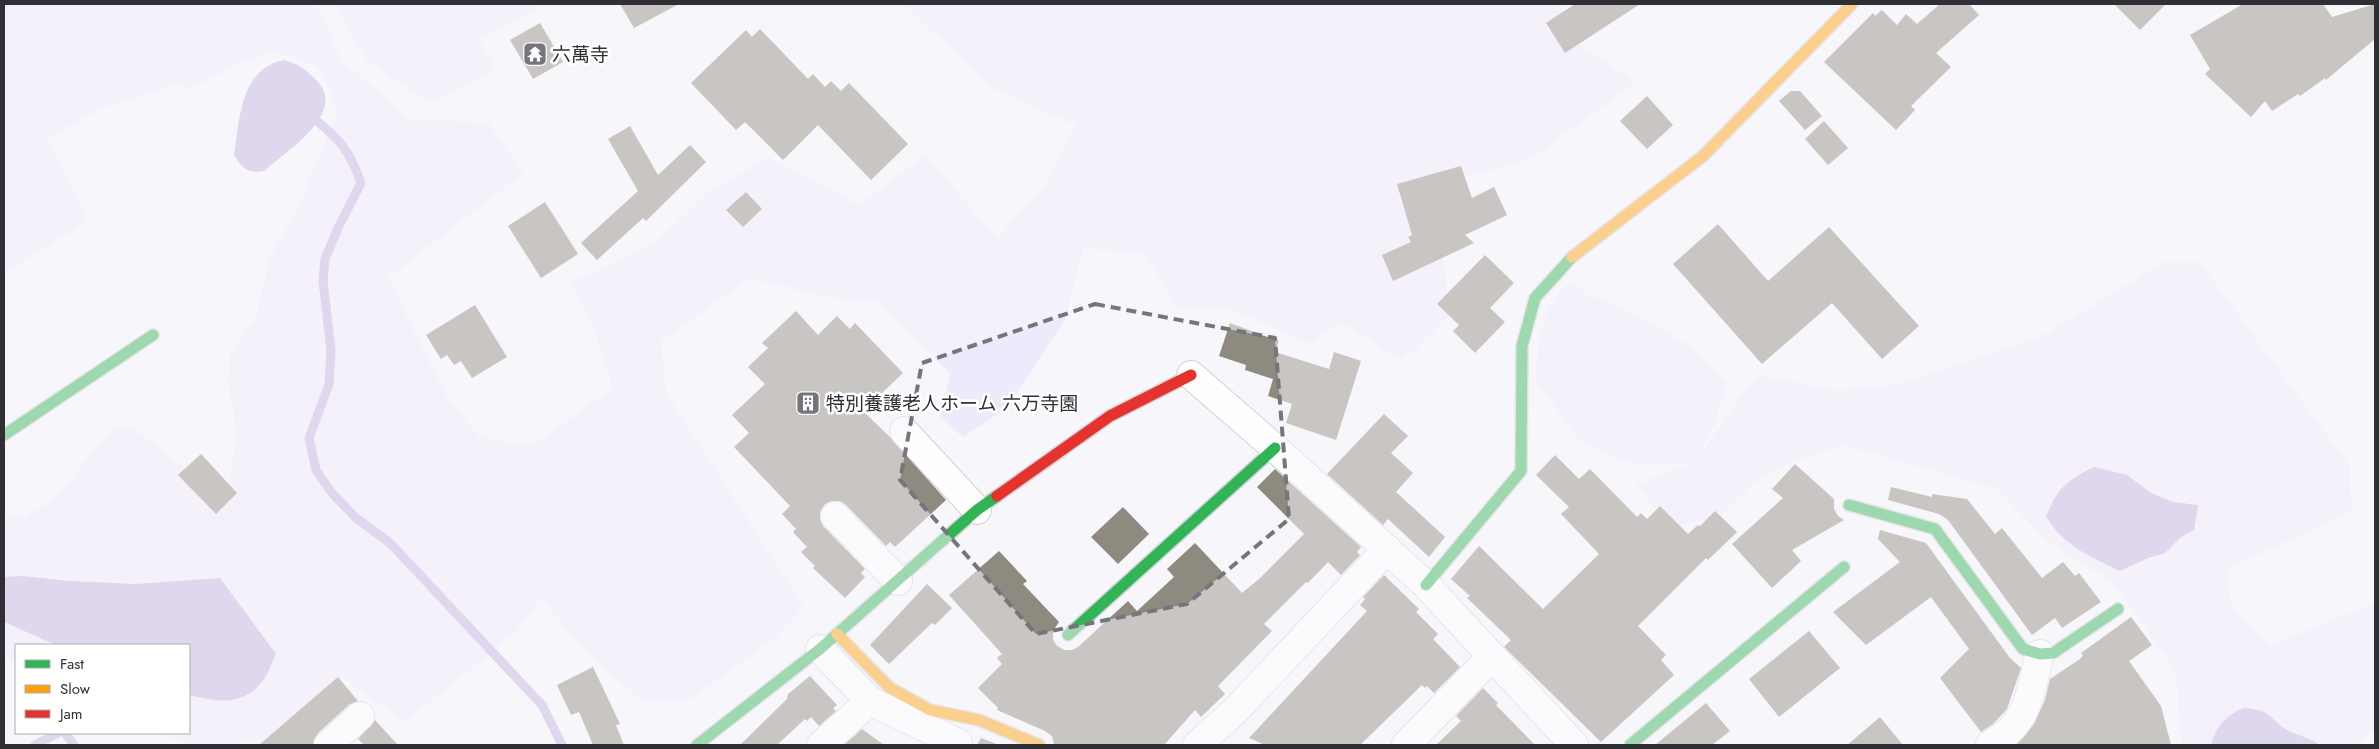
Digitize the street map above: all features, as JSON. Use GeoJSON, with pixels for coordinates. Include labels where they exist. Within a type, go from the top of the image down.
{"type":"FeatureCollection","features":[{"type":"Feature","properties":{"kind":"street"},"geometry":{"type":"LineString","coordinates":[[1426,585],[1521,472],[1522,346],[1535,298],[1574,254],[1703,156],[1852,4]]}},
{"type":"Feature","properties":{"kind":"street"},"geometry":{"type":"LineString","coordinates":[[4,435],[152,335]]}},
{"type":"Feature","properties":{"kind":"street"},"geometry":{"type":"LineString","coordinates":[[697,745],[828,641],[977,510],[1110,416],[1190,375],[1275,448],[1426,585],[1574,745]]}},
{"type":"Feature","properties":{"kind":"street"},"geometry":{"type":"LineString","coordinates":[[904,431],[977,510]]}},
{"type":"Feature","properties":{"kind":"street"},"geometry":{"type":"LineString","coordinates":[[1068,635],[1275,448]]}},
{"type":"Feature","properties":{"kind":"street"},"geometry":{"type":"LineString","coordinates":[[1849,505],[1935,529],[2023,649],[2040,654],[2053,653],[2118,609]]}},
{"type":"Feature","properties":{"kind":"street"},"geometry":{"type":"LineString","coordinates":[[835,516],[898,581]]}},
{"type":"Feature","properties":{"kind":"street"},"geometry":{"type":"LineString","coordinates":[[1197,745],[1235,711],[1387,549]]}},
{"type":"Feature","properties":{"kind":"street"},"geometry":{"type":"LineString","coordinates":[[1630,745],[1844,567]]}},
{"type":"Feature","properties":{"kind":"street"},"geometry":{"type":"LineString","coordinates":[[828,641],[870,701],[958,743],[956,745]]}},
{"type":"Feature","properties":{"kind":"street"},"geometry":{"type":"LineString","coordinates":[[828,641],[890,688],[930,710],[979,720],[1040,745]]}},
{"type":"Feature","properties":{"kind":"street"},"geometry":{"type":"LineString","coordinates":[[1990,745],[2005,736],[2024,714],[2040,654]]}},
{"type":"Feature","properties":{"kind":"street"},"geometry":{"type":"LineString","coordinates":[[1406,745],[1492,656]]}},
{"type":"Feature","properties":{"kind":"street"},"geometry":{"type":"LineString","coordinates":[[821,745],[870,701]]}},
{"type":"Feature","properties":{"kind":"street"},"geometry":{"type":"LineString","coordinates":[[328,745],[360,716]]}},
{"type":"Feature","properties":{"kind":"highlighted area"},"geometry":{"type":"Polygon","coordinates":[[[1095,304],[1275,338],[1289,519],[1187,604],[1036,634],[900,480],[922,363],[1095,304]]]}},
{"type":"Feature","properties":{"kind":"shaded area"},"geometry":{"type":"Polygon","coordinates":[[[4,4],[316,4],[341,60],[410,120],[488,122],[523,173],[388,278],[449,401],[480,437],[532,446],[613,388],[593,325],[572,282],[604,269],[657,241],[709,192],[768,158],[859,205],[925,156],[998,238],[1047,183],[1076,125],[995,89],[903,4],[1566,4],[1553,29],[1636,82],[1532,158],[1452,181],[1438,214],[1450,314],[1419,346],[1401,360],[1341,322],[1311,344],[1232,309],[1178,307],[1145,253],[1083,248],[1065,320],[1007,408],[963,437],[940,417],[950,374],[879,302],[814,295],[777,283],[748,280],[661,341],[666,393],[804,607],[775,638],[691,699],[643,702],[586,652],[541,598],[515,633],[405,722],[342,677],[276,734],[232,745],[191,745],[162,734],[190,734],[190,644],[15,644],[15,662],[4,656],[4,515],[26,518],[57,496],[114,426],[131,426],[226,501],[237,434],[229,385],[230,353],[257,315],[269,259],[297,211],[338,110],[318,66],[275,52],[235,65],[193,88],[172,85],[105,107],[46,138],[88,221],[4,273],[4,4]]]}},
{"type":"Feature","properties":{"kind":"shaded area"},"geometry":{"type":"Polygon","coordinates":[[[334,4],[547,4],[479,40],[496,70],[429,103],[367,61],[334,4]]]}},
{"type":"Feature","properties":{"kind":"shaded area"},"geometry":{"type":"Polygon","coordinates":[[[284,60],[302,67],[316,80],[324,92],[325,105],[320,118],[299,142],[264,171],[250,171],[243,167],[234,155],[245,97],[250,84],[258,73],[269,65],[284,60]]]}},
{"type":"Feature","properties":{"kind":"shaded area"},"geometry":{"type":"Polygon","coordinates":[[[2165,262],[2199,262],[2349,465],[2352,511],[2227,569],[2231,606],[2271,645],[2375,603],[2375,730],[2353,745],[2182,745],[2176,671],[2114,583],[2049,543],[1997,489],[1844,445],[1789,462],[1755,482],[1716,520],[1671,525],[1635,485],[1692,464],[1638,465],[1608,456],[1578,439],[1550,399],[1537,386],[1537,357],[1546,314],[1561,290],[1572,281],[1589,297],[1603,298],[1691,346],[1713,367],[1726,385],[1715,421],[1697,459],[1758,375],[1837,391],[1900,384],[2044,335],[2165,262]]]}},
{"type":"Feature","properties":{"kind":"shaded area"},"geometry":{"type":"Polygon","coordinates":[[[2094,467],[2127,475],[2151,493],[2173,502],[2198,505],[2194,530],[2181,537],[2165,553],[2148,558],[2120,571],[2078,549],[2060,535],[2046,516],[2055,498],[2064,486],[2094,467]]]}},
{"type":"Feature","properties":{"kind":"shaded area"},"geometry":{"type":"Polygon","coordinates":[[[21,576],[70,581],[136,584],[220,578],[276,654],[264,679],[248,694],[230,700],[190,695],[190,644],[54,644],[4,622],[4,577],[21,576]]]}},
{"type":"Feature","properties":{"kind":"shaded area"},"geometry":{"type":"Polygon","coordinates":[[[2244,708],[2266,713],[2287,730],[2312,740],[2319,745],[2211,745],[2216,732],[2223,722],[2232,714],[2244,708]]]}},
{"type":"Feature","properties":{"kind":"building"},"geometry":{"type":"Polygon","coordinates":[[[620,4],[679,4],[634,28],[620,4]]]}},
{"type":"Feature","properties":{"kind":"building"},"geometry":{"type":"Polygon","coordinates":[[[1575,4],[1640,4],[1565,53],[1546,23],[1575,4]]]}},
{"type":"Feature","properties":{"kind":"building"},"geometry":{"type":"Polygon","coordinates":[[[1940,4],[1969,4],[1979,15],[1936,53],[1951,67],[1911,106],[1915,110],[1896,130],[1824,62],[1873,13],[1875,16],[1882,10],[1897,25],[1906,14],[1917,24],[1940,4]]]}},
{"type":"Feature","properties":{"kind":"building"},"geometry":{"type":"Polygon","coordinates":[[[2114,4],[2166,4],[2140,30],[2114,4]]]}},
{"type":"Feature","properties":{"kind":"building"},"geometry":{"type":"Polygon","coordinates":[[[2243,4],[2323,4],[2332,17],[2375,4],[2375,39],[2326,80],[2325,78],[2300,96],[2298,94],[2272,111],[2265,101],[2251,117],[2205,74],[2210,69],[2190,35],[2243,4]]]}},
{"type":"Feature","properties":{"kind":"building"},"geometry":{"type":"Polygon","coordinates":[[[540,23],[563,62],[533,79],[510,40],[540,23]]]}},
{"type":"Feature","properties":{"kind":"building"},"geometry":{"type":"Polygon","coordinates":[[[760,29],[808,79],[813,74],[825,87],[831,81],[841,91],[849,83],[908,144],[871,180],[818,125],[783,160],[745,122],[736,130],[691,83],[746,30],[752,37],[760,29]]]}},
{"type":"Feature","properties":{"kind":"building"},"geometry":{"type":"Polygon","coordinates":[[[1791,91],[1800,91],[1822,116],[1805,130],[1779,101],[1791,91]]]}},
{"type":"Feature","properties":{"kind":"building"},"geometry":{"type":"Polygon","coordinates":[[[1647,96],[1673,125],[1647,149],[1620,121],[1647,96]]]}},
{"type":"Feature","properties":{"kind":"building"},"geometry":{"type":"Polygon","coordinates":[[[1824,121],[1848,148],[1828,165],[1805,139],[1824,121]]]}},
{"type":"Feature","properties":{"kind":"building"},"geometry":{"type":"Polygon","coordinates":[[[630,126],[658,175],[690,145],[706,162],[646,221],[643,218],[597,260],[581,243],[638,191],[608,139],[630,126]]]}},
{"type":"Feature","properties":{"kind":"building"},"geometry":{"type":"Polygon","coordinates":[[[1461,166],[1472,198],[1494,187],[1507,215],[1465,235],[1474,243],[1393,281],[1382,255],[1411,242],[1408,237],[1412,235],[1397,184],[1461,166]]]}},
{"type":"Feature","properties":{"kind":"building"},"geometry":{"type":"Polygon","coordinates":[[[746,192],[762,209],[743,227],[726,210],[746,192]]]}},
{"type":"Feature","properties":{"kind":"building"},"geometry":{"type":"Polygon","coordinates":[[[545,202],[578,254],[541,278],[508,226],[545,202]]]}},
{"type":"Feature","properties":{"kind":"building"},"geometry":{"type":"Polygon","coordinates":[[[1718,224],[1768,281],[1829,227],[1919,326],[1882,359],[1832,303],[1762,364],[1673,264],[1718,224]]]}},
{"type":"Feature","properties":{"kind":"building"},"geometry":{"type":"Polygon","coordinates":[[[1485,255],[1514,283],[1490,308],[1505,322],[1475,353],[1453,331],[1459,325],[1437,304],[1485,255]]]}},
{"type":"Feature","properties":{"kind":"building"},"geometry":{"type":"Polygon","coordinates":[[[475,305],[507,357],[472,378],[461,361],[454,365],[447,355],[441,359],[426,335],[475,305]]]}},
{"type":"Feature","properties":{"kind":"building"},"geometry":{"type":"Polygon","coordinates":[[[796,311],[818,335],[837,316],[850,329],[855,323],[903,373],[863,411],[891,438],[946,500],[895,547],[890,542],[886,546],[840,501],[832,501],[825,504],[820,512],[823,526],[865,569],[861,573],[865,577],[845,598],[813,568],[815,566],[801,552],[807,547],[793,532],[796,529],[782,514],[790,506],[734,447],[749,433],[732,415],[765,384],[748,367],[768,348],[762,343],[796,311]]]}},
{"type":"Feature","properties":{"kind":"building"},"geometry":{"type":"Polygon","coordinates":[[[1230,323],[1279,341],[1275,352],[1329,369],[1334,352],[1361,361],[1336,440],[1286,423],[1292,404],[1268,396],[1273,379],[1245,370],[1246,365],[1219,356],[1230,323]]]}},
{"type":"Feature","properties":{"kind":"building"},"geometry":{"type":"Polygon","coordinates":[[[1384,414],[1408,436],[1391,453],[1413,473],[1396,492],[1445,537],[1429,557],[1388,519],[1383,525],[1327,474],[1384,414]]]}},
{"type":"Feature","properties":{"kind":"building"},"geometry":{"type":"Polygon","coordinates":[[[201,454],[237,493],[216,514],[178,475],[201,454]]]}},
{"type":"Feature","properties":{"kind":"building"},"geometry":{"type":"Polygon","coordinates":[[[1555,455],[1579,479],[1590,469],[1637,517],[1641,513],[1647,519],[1660,506],[1688,534],[1698,525],[1700,526],[1715,511],[1737,532],[1708,560],[1706,558],[1638,626],[1666,655],[1661,660],[1674,675],[1601,742],[1504,647],[1511,640],[1467,598],[1470,596],[1451,579],[1479,546],[1543,609],[1599,554],[1561,514],[1569,507],[1536,475],[1555,455]]]}},
{"type":"Feature","properties":{"kind":"building"},"geometry":{"type":"Polygon","coordinates":[[[1795,464],[1834,499],[1834,509],[1838,516],[1844,520],[1792,550],[1801,561],[1772,588],[1732,544],[1783,498],[1772,489],[1795,464]]]}},
{"type":"Feature","properties":{"kind":"building"},"geometry":{"type":"Polygon","coordinates":[[[1275,469],[1361,547],[1357,552],[1360,555],[1341,575],[1328,562],[1308,583],[1306,582],[1264,624],[1272,631],[1218,686],[1225,694],[1201,717],[1195,710],[1164,745],[1054,745],[1052,736],[1045,731],[997,710],[998,708],[978,688],[1002,664],[997,658],[1002,654],[949,595],[999,551],[1027,581],[1023,584],[1059,622],[1053,631],[1053,639],[1056,645],[1064,650],[1072,650],[1078,647],[1128,601],[1137,611],[1174,577],[1167,569],[1195,543],[1242,593],[1259,579],[1304,534],[1257,487],[1275,469]]]}},
{"type":"Feature","properties":{"kind":"building"},"geometry":{"type":"Polygon","coordinates":[[[1891,487],[1932,497],[1932,494],[1967,499],[1995,534],[2002,528],[2042,578],[2063,562],[2075,576],[2079,573],[2101,602],[2062,628],[2055,618],[2032,635],[1948,520],[1939,514],[1888,500],[1891,487]]]}},
{"type":"Feature","properties":{"kind":"building"},"geometry":{"type":"Polygon","coordinates":[[[1123,507],[1149,534],[1118,564],[1091,537],[1123,507]]]}},
{"type":"Feature","properties":{"kind":"building"},"geometry":{"type":"Polygon","coordinates":[[[1880,530],[1926,543],[2010,658],[2021,668],[2007,709],[1993,724],[1981,732],[1940,678],[1969,649],[1931,597],[1866,645],[1833,612],[1900,562],[1878,539],[1880,530]]]}},
{"type":"Feature","properties":{"kind":"building"},"geometry":{"type":"Polygon","coordinates":[[[1384,575],[1419,609],[1416,612],[1438,634],[1433,639],[1460,667],[1434,693],[1427,686],[1425,688],[1422,685],[1360,745],[1265,745],[1249,738],[1367,611],[1360,605],[1365,599],[1363,597],[1384,575]]]}},
{"type":"Feature","properties":{"kind":"building"},"geometry":{"type":"Polygon","coordinates":[[[927,584],[952,608],[935,625],[932,623],[889,664],[870,645],[927,584]]]}},
{"type":"Feature","properties":{"kind":"building"},"geometry":{"type":"Polygon","coordinates":[[[2131,617],[2152,645],[2129,661],[2161,706],[2171,745],[2016,745],[2034,724],[2045,700],[2050,679],[2080,659],[2083,655],[2081,653],[2131,617]]]}},
{"type":"Feature","properties":{"kind":"building"},"geometry":{"type":"Polygon","coordinates":[[[1809,631],[1840,668],[1779,717],[1749,679],[1809,631]]]}},
{"type":"Feature","properties":{"kind":"building"},"geometry":{"type":"Polygon","coordinates":[[[593,667],[620,724],[616,725],[624,745],[593,745],[579,712],[571,715],[557,685],[593,667]]]}},
{"type":"Feature","properties":{"kind":"building"},"geometry":{"type":"Polygon","coordinates":[[[810,676],[837,705],[833,708],[836,711],[819,726],[811,717],[807,721],[805,719],[777,745],[740,745],[787,699],[788,694],[810,676]]]}},
{"type":"Feature","properties":{"kind":"building"},"geometry":{"type":"Polygon","coordinates":[[[338,677],[358,701],[350,704],[318,733],[313,745],[259,745],[338,677]]]}},
{"type":"Feature","properties":{"kind":"building"},"geometry":{"type":"Polygon","coordinates":[[[1483,688],[1498,703],[1496,705],[1535,745],[1436,745],[1461,721],[1456,716],[1483,688]]]}},
{"type":"Feature","properties":{"kind":"building"},"geometry":{"type":"Polygon","coordinates":[[[1706,703],[1730,731],[1712,745],[1655,745],[1706,703]]]}},
{"type":"Feature","properties":{"kind":"building"},"geometry":{"type":"Polygon","coordinates":[[[1880,717],[1903,745],[1847,745],[1880,717]]]}},
{"type":"Feature","properties":{"kind":"building"},"geometry":{"type":"Polygon","coordinates":[[[375,720],[398,745],[364,745],[358,739],[375,720]]]}},
{"type":"Feature","properties":{"kind":"building"},"geometry":{"type":"Polygon","coordinates":[[[862,729],[884,745],[844,745],[862,729]]]}},
{"type":"Feature","properties":{"kind":"building"},"geometry":{"type":"Polygon","coordinates":[[[981,738],[999,745],[977,745],[981,738]]]}},
{"type":"Feature","properties":{"kind":"waterway"},"geometry":{"type":"LineString","coordinates":[[310,115],[341,144],[347,152],[361,183],[338,228],[325,259],[323,281],[331,350],[329,384],[309,438],[316,470],[332,493],[356,518],[390,543],[542,705],[562,745]]}},
{"type":"Feature","properties":{"kind":"waterway"},"geometry":{"type":"LineString","coordinates":[[35,745],[56,734]]}},
{"type":"Feature","properties":{"kind":"waterway"},"geometry":{"type":"LineString","coordinates":[[66,734],[74,745]]}},
{"type":"Feature","properties":{"kind":"traffic: fast"},"geometry":{"type":"LineString","coordinates":[[1426,585],[1521,471],[1522,346],[1535,298],[1572,257]]}},
{"type":"Feature","properties":{"kind":"traffic: fast"},"geometry":{"type":"LineString","coordinates":[[4,435],[153,335]]}},
{"type":"Feature","properties":{"kind":"traffic: fast"},"geometry":{"type":"LineString","coordinates":[[1068,635],[1275,448]]}},
{"type":"Feature","properties":{"kind":"traffic: fast"},"geometry":{"type":"LineString","coordinates":[[697,745],[820,649],[977,510],[997,496]]}},
{"type":"Feature","properties":{"kind":"traffic: fast"},"geometry":{"type":"LineString","coordinates":[[1849,505],[1935,529],[2023,649],[2040,654],[2053,653],[2118,609]]}},
{"type":"Feature","properties":{"kind":"traffic: fast"},"geometry":{"type":"LineString","coordinates":[[1630,745],[1844,567]]}},
{"type":"Feature","properties":{"kind":"traffic: slow"},"geometry":{"type":"LineString","coordinates":[[1572,257],[1703,156],[1852,4]]}},
{"type":"Feature","properties":{"kind":"traffic: slow"},"geometry":{"type":"LineString","coordinates":[[837,634],[890,688],[930,710],[979,720],[1039,745]]}},
{"type":"Feature","properties":{"kind":"traffic: jam"},"geometry":{"type":"LineString","coordinates":[[997,496],[1110,416],[1191,375]]}},
{"type":"Feature","properties":{"kind":"place","name":"六萬寺"},"geometry":{"type":"Point","coordinates":[535,54]}},
{"type":"Feature","properties":{"kind":"place","name":"特別養護老人ホーム 六万寺園"},"geometry":{"type":"Point","coordinates":[808,403]}}]}
